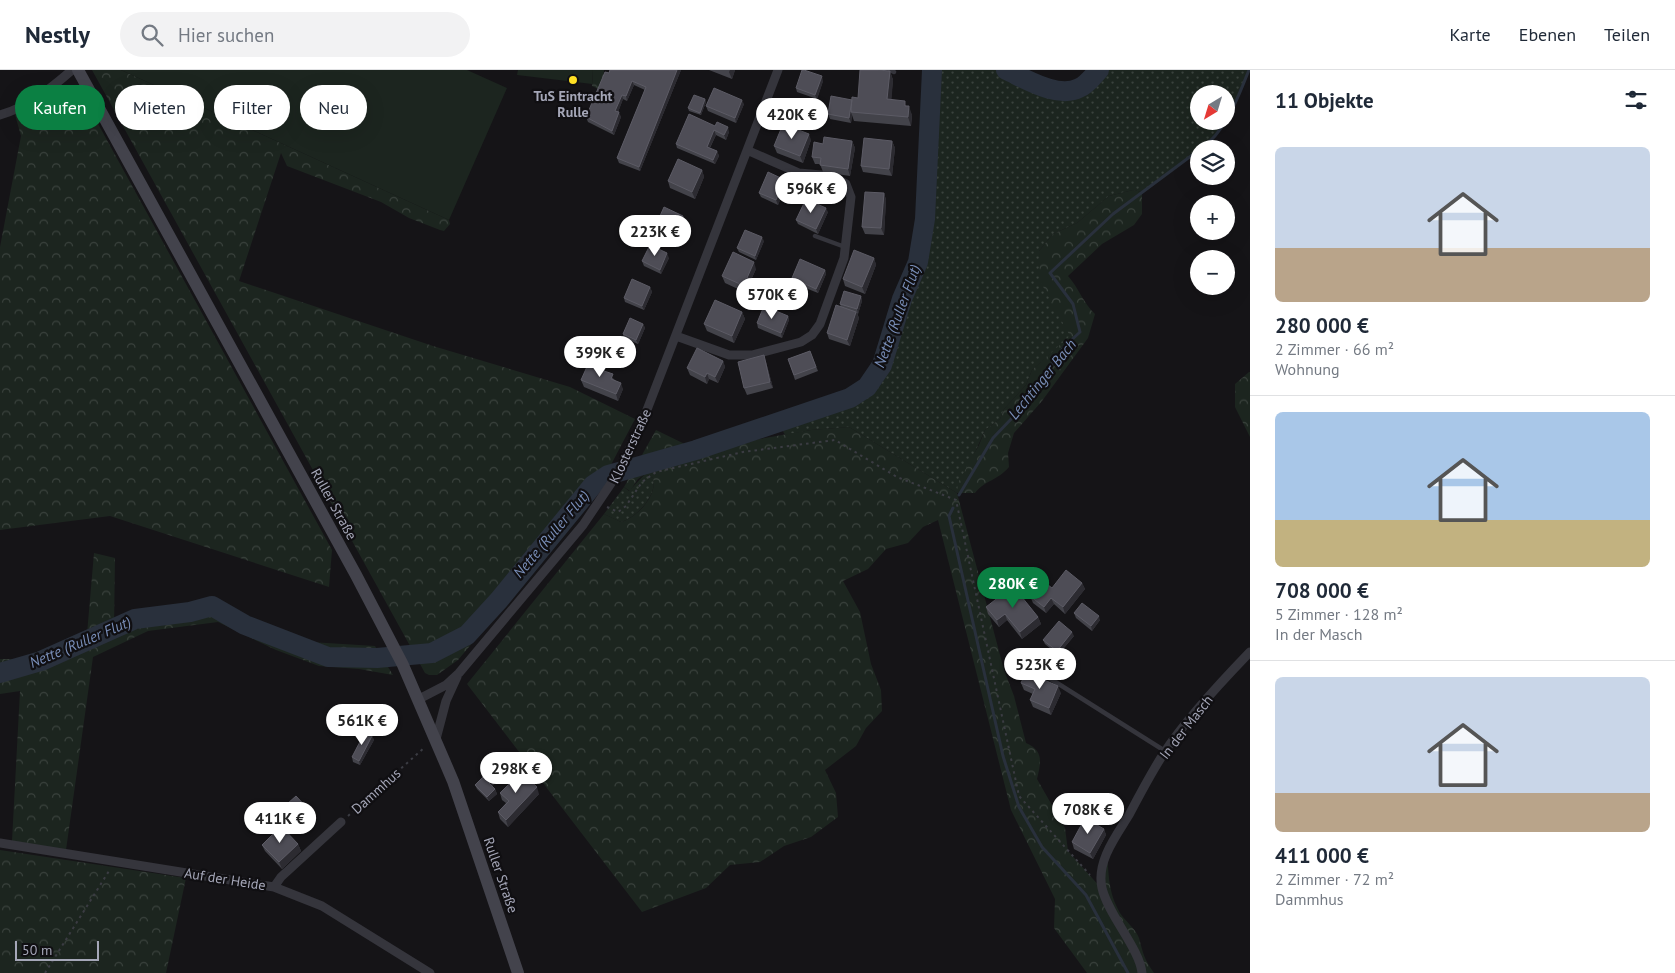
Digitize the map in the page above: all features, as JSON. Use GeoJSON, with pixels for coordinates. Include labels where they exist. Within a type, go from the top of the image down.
{"type":"FeatureCollection","features":[{"type":"Feature","properties":{"kind":"main road","name":"Ruller Straße"},"geometry":{"type":"LineString","coordinates":[[78,70],[403,665],[453,781],[518,973]]}},
{"type":"Feature","properties":{"kind":"street"},"geometry":{"type":"LineString","coordinates":[[0,115],[14,111],[33,101],[72,70]]}},
{"type":"Feature","properties":{"kind":"street","name":"Klosterstraße"},"geometry":{"type":"LineString","coordinates":[[419,699],[446,685],[460,673],[608,491],[627,456],[676,336],[749,151],[778,70]]}},
{"type":"Feature","properties":{"kind":"street"},"geometry":{"type":"LineString","coordinates":[[676,336],[729,355],[752,355],[801,342],[812,335],[820,324],[846,248],[851,197],[846,184],[832,176],[800,173],[749,151]]}},
{"type":"Feature","properties":{"kind":"street","name":"In der Masch"},"geometry":{"type":"LineString","coordinates":[[1142,973],[1142,966],[1124,935],[1102,888],[1101,872],[1107,853],[1165,751],[1223,680],[1250,652]]}},
{"type":"Feature","properties":{"kind":"street","name":"Klosterstraße"},"geometry":{"type":"LineString","coordinates":[[436,739],[446,701],[460,673]]}},
{"type":"Feature","properties":{"kind":"street","name":"Dammhus"},"geometry":{"type":"LineString","coordinates":[[274,887],[281,877],[341,822]]}},
{"type":"Feature","properties":{"kind":"street","name":"Auf der Heide"},"geometry":{"type":"LineString","coordinates":[[0,843],[274,887],[322,906],[430,973]]}},
{"type":"Feature","properties":{"kind":"lane"},"geometry":{"type":"LineString","coordinates":[[815,236],[846,248]]}},
{"type":"Feature","properties":{"kind":"lane"},"geometry":{"type":"LineString","coordinates":[[1046,676],[1165,751]]}},
{"type":"Feature","properties":{"kind":"path"},"geometry":{"type":"LineString","coordinates":[[600,502],[618,512],[626,506],[642,482],[656,472],[743,452],[835,440],[897,477],[956,500],[1019,796],[1102,888]]}},
{"type":"Feature","properties":{"kind":"path","name":"Dammhus"},"geometry":{"type":"LineString","coordinates":[[341,822],[425,746],[436,739]]}},
{"type":"Feature","properties":{"kind":"path"},"geometry":{"type":"LineString","coordinates":[[45,973],[113,861]]}},
{"type":"Feature","properties":{"kind":"green space"},"geometry":{"type":"Polygon","coordinates":[[[92,70],[121,70],[154,85],[115,85],[115,112],[105,94],[105,85],[100,85],[92,70]]]}},
{"type":"Feature","properties":{"kind":"green space"},"geometry":{"type":"Polygon","coordinates":[[[121,70],[467,70],[507,88],[449,220],[252,130],[290,130],[290,85],[214,85],[214,113],[204,108],[204,85],[154,85],[121,70]]]}},
{"type":"Feature","properties":{"kind":"green space","name":"TuS Eintracht Rulle"},"geometry":{"type":"Polygon","coordinates":[[[518,70],[593,70],[592,84],[517,75],[518,70]]]}},
{"type":"Feature","properties":{"kind":"green space"},"geometry":{"type":"Polygon","coordinates":[[[593,70],[604,70],[602,86],[598,89],[592,86],[593,70]]]}},
{"type":"Feature","properties":{"kind":"green space"},"geometry":{"type":"Polygon","coordinates":[[[932,70],[1006,70],[1058,91],[1069,92],[1080,88],[1099,70],[1249,70],[1235,103],[1235,85],[1190,85],[1190,130],[1220,130],[1212,140],[1190,140],[1190,157],[1142,192],[1133,190],[1109,196],[1077,223],[1053,234],[1039,251],[1043,274],[1050,295],[1071,336],[1032,370],[1026,385],[1004,409],[1000,419],[985,430],[957,493],[849,427],[811,430],[785,435],[779,422],[850,398],[867,387],[882,365],[902,299],[926,257],[932,237],[928,149],[932,70]]]}},
{"type":"Feature","properties":{"kind":"green space"},"geometry":{"type":"Polygon","coordinates":[[[204,108],[214,113],[214,130],[252,130],[449,220],[450,224],[444,231],[409,218],[381,202],[287,166],[281,153],[239,281],[433,346],[570,387],[635,419],[592,501],[458,660],[437,675],[425,673],[125,130],[204,130],[204,108]]]}},
{"type":"Feature","properties":{"kind":"green space"},"geometry":{"type":"Polygon","coordinates":[[[19,130],[101,130],[332,550],[329,587],[110,516],[0,530],[0,247],[21,136],[19,130]]]}},
{"type":"Feature","properties":{"kind":"green space"},"geometry":{"type":"Polygon","coordinates":[[[1133,190],[1142,192],[1142,214],[1134,225],[1102,244],[1068,276],[1095,314],[1088,338],[1042,401],[1014,433],[1008,453],[1009,467],[1005,472],[983,485],[975,493],[957,493],[958,483],[985,430],[1000,419],[1004,409],[1026,385],[1032,370],[1070,336],[1040,281],[1039,251],[1053,234],[1077,223],[1109,196],[1133,190]]]}},
{"type":"Feature","properties":{"kind":"green space"},"geometry":{"type":"Polygon","coordinates":[[[1249,372],[1250,437],[1235,407],[1235,384],[1249,372]]]}},
{"type":"Feature","properties":{"kind":"green space"},"geometry":{"type":"Polygon","coordinates":[[[849,427],[957,493],[1004,670],[1014,696],[1026,743],[1036,750],[1040,758],[1037,779],[1065,828],[1068,851],[1101,888],[1107,853],[1113,898],[1120,913],[1138,935],[1144,956],[1154,973],[1087,973],[1054,928],[1055,899],[1011,810],[938,520],[923,527],[908,543],[886,549],[868,569],[843,581],[860,612],[871,664],[881,690],[882,711],[866,728],[856,746],[825,770],[836,793],[838,817],[811,837],[784,846],[760,862],[730,865],[706,888],[642,912],[467,684],[604,514],[621,522],[627,520],[639,511],[649,499],[654,485],[653,478],[645,474],[638,479],[630,491],[624,487],[656,430],[697,450],[811,430],[849,427]]]}},
{"type":"Feature","properties":{"kind":"green space"},"geometry":{"type":"Polygon","coordinates":[[[645,474],[653,478],[654,485],[649,498],[639,511],[621,522],[604,514],[624,487],[629,491],[645,474]]]}},
{"type":"Feature","properties":{"kind":"green space"},"geometry":{"type":"Polygon","coordinates":[[[94,553],[115,558],[114,628],[135,619],[190,612],[212,606],[294,641],[375,646],[393,675],[359,669],[319,666],[276,650],[218,622],[148,631],[93,657],[66,850],[12,841],[20,691],[0,694],[0,659],[18,659],[87,634],[94,553]]]}},
{"type":"Feature","properties":{"kind":"green space"},"geometry":{"type":"Polygon","coordinates":[[[0,850],[186,878],[166,973],[0,973],[0,850]]]}},
{"type":"Feature","properties":{"kind":"building"},"geometry":{"type":"Polygon","coordinates":[[[610,70],[677,70],[639,167],[617,158],[646,87],[632,81],[626,96],[622,95],[615,111],[619,112],[612,131],[586,117],[605,72],[609,73],[610,70]]]}},
{"type":"Feature","properties":{"kind":"building"},"geometry":{"type":"Polygon","coordinates":[[[802,70],[822,76],[815,95],[796,88],[802,70]]]}},
{"type":"Feature","properties":{"kind":"building"},"geometry":{"type":"Polygon","coordinates":[[[860,70],[890,71],[887,99],[905,101],[905,106],[909,106],[908,117],[851,112],[852,97],[858,98],[860,70]]]}},
{"type":"Feature","properties":{"kind":"building"},"geometry":{"type":"Polygon","coordinates":[[[714,88],[742,100],[735,118],[706,106],[714,88]]]}},
{"type":"Feature","properties":{"kind":"building"},"geometry":{"type":"Polygon","coordinates":[[[694,95],[705,99],[700,113],[688,108],[694,95]]]}},
{"type":"Feature","properties":{"kind":"building"},"geometry":{"type":"Polygon","coordinates":[[[831,96],[852,100],[849,118],[828,114],[831,96]]]}},
{"type":"Feature","properties":{"kind":"building"},"geometry":{"type":"Polygon","coordinates":[[[689,114],[715,126],[717,122],[728,127],[724,135],[714,130],[707,147],[717,151],[713,160],[676,144],[689,114]]]}},
{"type":"Feature","properties":{"kind":"building"},"geometry":{"type":"Polygon","coordinates":[[[783,124],[809,134],[800,156],[774,146],[783,124]]]}},
{"type":"Feature","properties":{"kind":"building"},"geometry":{"type":"Polygon","coordinates":[[[824,137],[852,141],[848,169],[820,165],[821,158],[812,157],[814,142],[823,144],[824,137]]]}},
{"type":"Feature","properties":{"kind":"building"},"geometry":{"type":"Polygon","coordinates":[[[864,138],[892,141],[889,169],[861,166],[864,138]]]}},
{"type":"Feature","properties":{"kind":"building"},"geometry":{"type":"Polygon","coordinates":[[[678,159],[702,170],[692,192],[668,181],[678,159]]]}},
{"type":"Feature","properties":{"kind":"building"},"geometry":{"type":"Polygon","coordinates":[[[768,172],[785,180],[776,200],[759,193],[768,172]]]}},
{"type":"Feature","properties":{"kind":"building"},"geometry":{"type":"Polygon","coordinates":[[[865,192],[884,193],[881,228],[862,227],[865,192]]]}},
{"type":"Feature","properties":{"kind":"building"},"geometry":{"type":"Polygon","coordinates":[[[806,199],[826,208],[816,229],[796,220],[806,199]]]}},
{"type":"Feature","properties":{"kind":"building"},"geometry":{"type":"Polygon","coordinates":[[[664,207],[683,216],[675,234],[656,225],[664,207]]]}},
{"type":"Feature","properties":{"kind":"building"},"geometry":{"type":"Polygon","coordinates":[[[745,230],[762,237],[755,256],[737,248],[745,230]]]}},
{"type":"Feature","properties":{"kind":"building"},"geometry":{"type":"Polygon","coordinates":[[[650,245],[667,253],[660,270],[642,261],[650,245]]]}},
{"type":"Feature","properties":{"kind":"building"},"geometry":{"type":"Polygon","coordinates":[[[854,250],[874,258],[862,287],[843,279],[854,250]]]}},
{"type":"Feature","properties":{"kind":"building"},"geometry":{"type":"Polygon","coordinates":[[[733,252],[754,262],[747,278],[759,284],[753,298],[737,292],[740,284],[722,276],[733,252]]]}},
{"type":"Feature","properties":{"kind":"building"},"geometry":{"type":"Polygon","coordinates":[[[800,259],[825,270],[816,289],[792,278],[800,259]]]}},
{"type":"Feature","properties":{"kind":"building"},"geometry":{"type":"Polygon","coordinates":[[[632,279],[650,287],[642,306],[624,298],[632,279]]]}},
{"type":"Feature","properties":{"kind":"building"},"geometry":{"type":"Polygon","coordinates":[[[844,291],[861,296],[857,309],[840,304],[844,291]]]}},
{"type":"Feature","properties":{"kind":"building"},"geometry":{"type":"Polygon","coordinates":[[[715,300],[742,312],[732,336],[704,324],[715,300]]]}},
{"type":"Feature","properties":{"kind":"building"},"geometry":{"type":"Polygon","coordinates":[[[836,305],[856,312],[847,340],[827,333],[836,305]]]}},
{"type":"Feature","properties":{"kind":"building"},"geometry":{"type":"Polygon","coordinates":[[[764,306],[788,316],[781,333],[757,323],[764,306]]]}},
{"type":"Feature","properties":{"kind":"building"},"geometry":{"type":"Polygon","coordinates":[[[630,318],[643,324],[636,340],[623,334],[630,318]]]}},
{"type":"Feature","properties":{"kind":"building"},"geometry":{"type":"Polygon","coordinates":[[[697,348],[723,361],[715,377],[707,373],[705,377],[687,368],[697,348]]]}},
{"type":"Feature","properties":{"kind":"building"},"geometry":{"type":"Polygon","coordinates":[[[810,351],[816,367],[794,375],[788,359],[810,351]]]}},
{"type":"Feature","properties":{"kind":"building"},"geometry":{"type":"Polygon","coordinates":[[[764,355],[770,382],[744,388],[738,362],[764,355]]]}},
{"type":"Feature","properties":{"kind":"building"},"geometry":{"type":"Polygon","coordinates":[[[590,360],[603,365],[601,370],[613,374],[611,379],[621,383],[616,394],[581,380],[590,360]]]}},
{"type":"Feature","properties":{"kind":"building"},"geometry":{"type":"Polygon","coordinates":[[[1066,570],[1082,583],[1063,607],[1051,598],[1044,607],[1030,596],[1043,581],[1052,588],[1066,570]]]}},
{"type":"Feature","properties":{"kind":"building"},"geometry":{"type":"Polygon","coordinates":[[[1013,586],[1038,617],[1020,632],[1005,614],[997,620],[986,607],[1013,586]]]}},
{"type":"Feature","properties":{"kind":"building"},"geometry":{"type":"Polygon","coordinates":[[[1082,603],[1099,616],[1091,626],[1074,613],[1082,603]]]}},
{"type":"Feature","properties":{"kind":"building"},"geometry":{"type":"Polygon","coordinates":[[[1059,621],[1072,632],[1057,651],[1043,640],[1059,621]]]}},
{"type":"Feature","properties":{"kind":"building"},"geometry":{"type":"Polygon","coordinates":[[[1026,672],[1058,686],[1049,708],[1030,700],[1035,689],[1021,683],[1026,672]]]}},
{"type":"Feature","properties":{"kind":"building"},"geometry":{"type":"Polygon","coordinates":[[[365,732],[372,736],[359,761],[352,757],[365,732]]]}},
{"type":"Feature","properties":{"kind":"building"},"geometry":{"type":"Polygon","coordinates":[[[491,769],[497,776],[489,783],[495,789],[487,797],[475,785],[491,769]]]}},
{"type":"Feature","properties":{"kind":"building"},"geometry":{"type":"Polygon","coordinates":[[[521,772],[537,787],[506,820],[498,812],[509,801],[500,793],[521,772]]]}},
{"type":"Feature","properties":{"kind":"building"},"geometry":{"type":"Polygon","coordinates":[[[296,796],[310,811],[292,828],[278,812],[296,796]]]}},
{"type":"Feature","properties":{"kind":"building"},"geometry":{"type":"Polygon","coordinates":[[[1085,818],[1104,829],[1090,853],[1072,842],[1085,818]]]}},
{"type":"Feature","properties":{"kind":"building"},"geometry":{"type":"Polygon","coordinates":[[[281,826],[298,844],[279,862],[262,845],[281,826]]]}},
{"type":"Feature","properties":{"kind":"waterway","name":"Nette (Ruller Flut)"},"geometry":{"type":"LineString","coordinates":[[0,673],[41,661],[135,619],[190,612],[212,606],[245,625],[328,657],[377,658],[432,653],[467,635],[499,600],[593,485],[608,475],[696,450],[850,398],[867,387],[882,365],[902,299],[918,262],[925,219],[932,70]]}},
{"type":"Feature","properties":{"kind":"waterway","name":"Nette (Ruller Flut)"},"geometry":{"type":"LineString","coordinates":[[1006,70],[1032,83],[1052,90],[1062,91],[1071,91],[1082,87],[1099,70]]}},
{"type":"Feature","properties":{"kind":"waterway","name":"Lechtinger Bach"},"geometry":{"type":"LineString","coordinates":[[1211,140],[1218,133],[1230,113],[1249,70]]}},
{"type":"Feature","properties":{"kind":"waterway","name":"Lechtinger Bach"},"geometry":{"type":"LineString","coordinates":[[959,495],[993,438],[1013,417],[1065,346],[1080,332],[1073,304],[1050,273],[1113,214],[1190,157]]}},
{"type":"Feature","properties":{"kind":"waterway","name":"Lechtinger Bach"},"geometry":{"type":"LineString","coordinates":[[953,508],[949,516],[1003,756],[1019,807],[1042,847],[1086,895],[1128,973]]}},
{"type":"Feature","properties":{"kind":"place","name":"TuS Eintracht Rulle"},"geometry":{"type":"Point","coordinates":[573,80]}}]}
